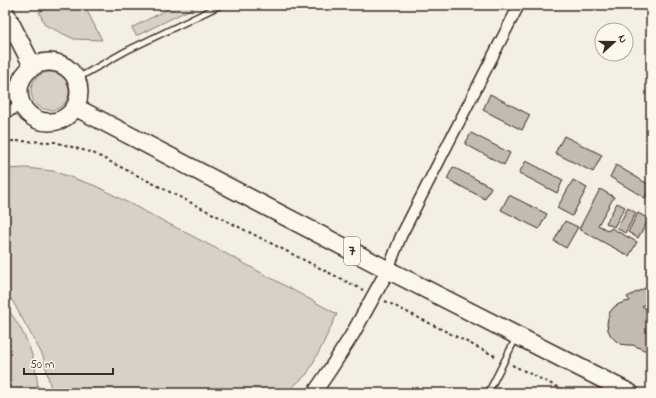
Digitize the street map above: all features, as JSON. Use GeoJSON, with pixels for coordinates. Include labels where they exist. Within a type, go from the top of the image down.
{"type":"FeatureCollection","features":[{"type":"Feature","properties":{"kind":"highway"},"geometry":{"type":"LineString","coordinates":[[5,12],[33,67]]}},
{"type":"Feature","properties":{"kind":"highway"},"geometry":{"type":"LineString","coordinates":[[54,62],[61,64],[72,73],[76,79],[79,86],[78,100],[71,113],[59,121],[45,122],[38,120],[31,116],[22,105],[19,91],[23,77],[27,71],[40,63],[54,62]]}},
{"type":"Feature","properties":{"kind":"highway","name":"7"},"geometry":{"type":"LineString","coordinates":[[75,107],[388,270],[630,393]]}},
{"type":"Feature","properties":{"kind":"street"},"geometry":{"type":"LineString","coordinates":[[314,393],[352,335],[388,270],[400,236],[519,5]]}},
{"type":"Feature","properties":{"kind":"street"},"geometry":{"type":"LineString","coordinates":[[5,113],[22,105]]}},
{"type":"Feature","properties":{"kind":"lane"},"geometry":{"type":"LineString","coordinates":[[76,79],[126,52],[221,5]]}},
{"type":"Feature","properties":{"kind":"lane"},"geometry":{"type":"LineString","coordinates":[[488,393],[518,336]]}},
{"type":"Feature","properties":{"kind":"path"},"geometry":{"type":"LineString","coordinates":[[5,142],[54,142],[93,153],[570,393]]}},
{"type":"Feature","properties":{"kind":"shaded area"},"geometry":{"type":"Polygon","coordinates":[[[56,5],[84,5],[102,40],[74,39],[45,25],[39,12],[56,5]]]}},
{"type":"Feature","properties":{"kind":"shaded area"},"geometry":{"type":"Polygon","coordinates":[[[176,5],[199,5],[136,35],[132,28],[133,27],[176,5]]]}},
{"type":"Feature","properties":{"kind":"shaded area"},"geometry":{"type":"Polygon","coordinates":[[[46,72],[54,72],[64,77],[68,84],[68,98],[64,105],[54,110],[46,110],[36,105],[34,102],[31,95],[31,87],[36,77],[39,75],[46,72]]]}},
{"type":"Feature","properties":{"kind":"shaded area"},"geometry":{"type":"Polygon","coordinates":[[[26,168],[53,171],[96,186],[223,252],[337,314],[307,374],[286,393],[52,393],[43,356],[12,300],[5,294],[5,169],[26,168]]]}},
{"type":"Feature","properties":{"kind":"shaded area"},"geometry":{"type":"Polygon","coordinates":[[[5,306],[19,325],[29,346],[36,369],[38,393],[5,393],[5,306]]]}},
{"type":"Feature","properties":{"kind":"building"},"geometry":{"type":"Polygon","coordinates":[[[490,94],[530,115],[522,130],[483,110],[490,94]]]}},
{"type":"Feature","properties":{"kind":"building"},"geometry":{"type":"Polygon","coordinates":[[[471,133],[510,153],[504,165],[465,144],[471,133]]]}},
{"type":"Feature","properties":{"kind":"building"},"geometry":{"type":"Polygon","coordinates":[[[564,136],[602,155],[593,172],[555,153],[564,136]]]}},
{"type":"Feature","properties":{"kind":"building"},"geometry":{"type":"Polygon","coordinates":[[[526,161],[563,180],[557,193],[519,173],[526,161]]]}},
{"type":"Feature","properties":{"kind":"building"},"geometry":{"type":"Polygon","coordinates":[[[616,165],[651,186],[645,198],[610,177],[616,165]]]}},
{"type":"Feature","properties":{"kind":"building"},"geometry":{"type":"Polygon","coordinates":[[[453,167],[491,187],[485,199],[447,179],[453,167]]]}},
{"type":"Feature","properties":{"kind":"building"},"geometry":{"type":"Polygon","coordinates":[[[573,180],[587,188],[572,216],[557,208],[573,180]]]}},
{"type":"Feature","properties":{"kind":"building"},"geometry":{"type":"Polygon","coordinates":[[[600,189],[614,197],[598,225],[609,231],[611,228],[637,242],[629,256],[579,229],[600,189]]]}},
{"type":"Feature","properties":{"kind":"building"},"geometry":{"type":"Polygon","coordinates":[[[509,195],[547,214],[539,229],[501,210],[509,195]]]}},
{"type":"Feature","properties":{"kind":"building"},"geometry":{"type":"Polygon","coordinates":[[[617,203],[625,207],[614,227],[606,223],[617,203]]]}},
{"type":"Feature","properties":{"kind":"building"},"geometry":{"type":"Polygon","coordinates":[[[628,208],[636,213],[625,233],[617,228],[628,208]]]}},
{"type":"Feature","properties":{"kind":"building"},"geometry":{"type":"Polygon","coordinates":[[[638,213],[649,219],[638,238],[628,232],[638,213]]]}},
{"type":"Feature","properties":{"kind":"building"},"geometry":{"type":"Polygon","coordinates":[[[565,221],[578,227],[566,248],[554,241],[565,221]]]}},
{"type":"Feature","properties":{"kind":"building"},"geometry":{"type":"Polygon","coordinates":[[[651,285],[651,301],[642,306],[647,310],[650,316],[651,322],[649,331],[651,332],[651,353],[633,345],[621,344],[616,341],[611,336],[607,324],[610,312],[614,307],[630,301],[627,297],[651,285]]]}}]}
